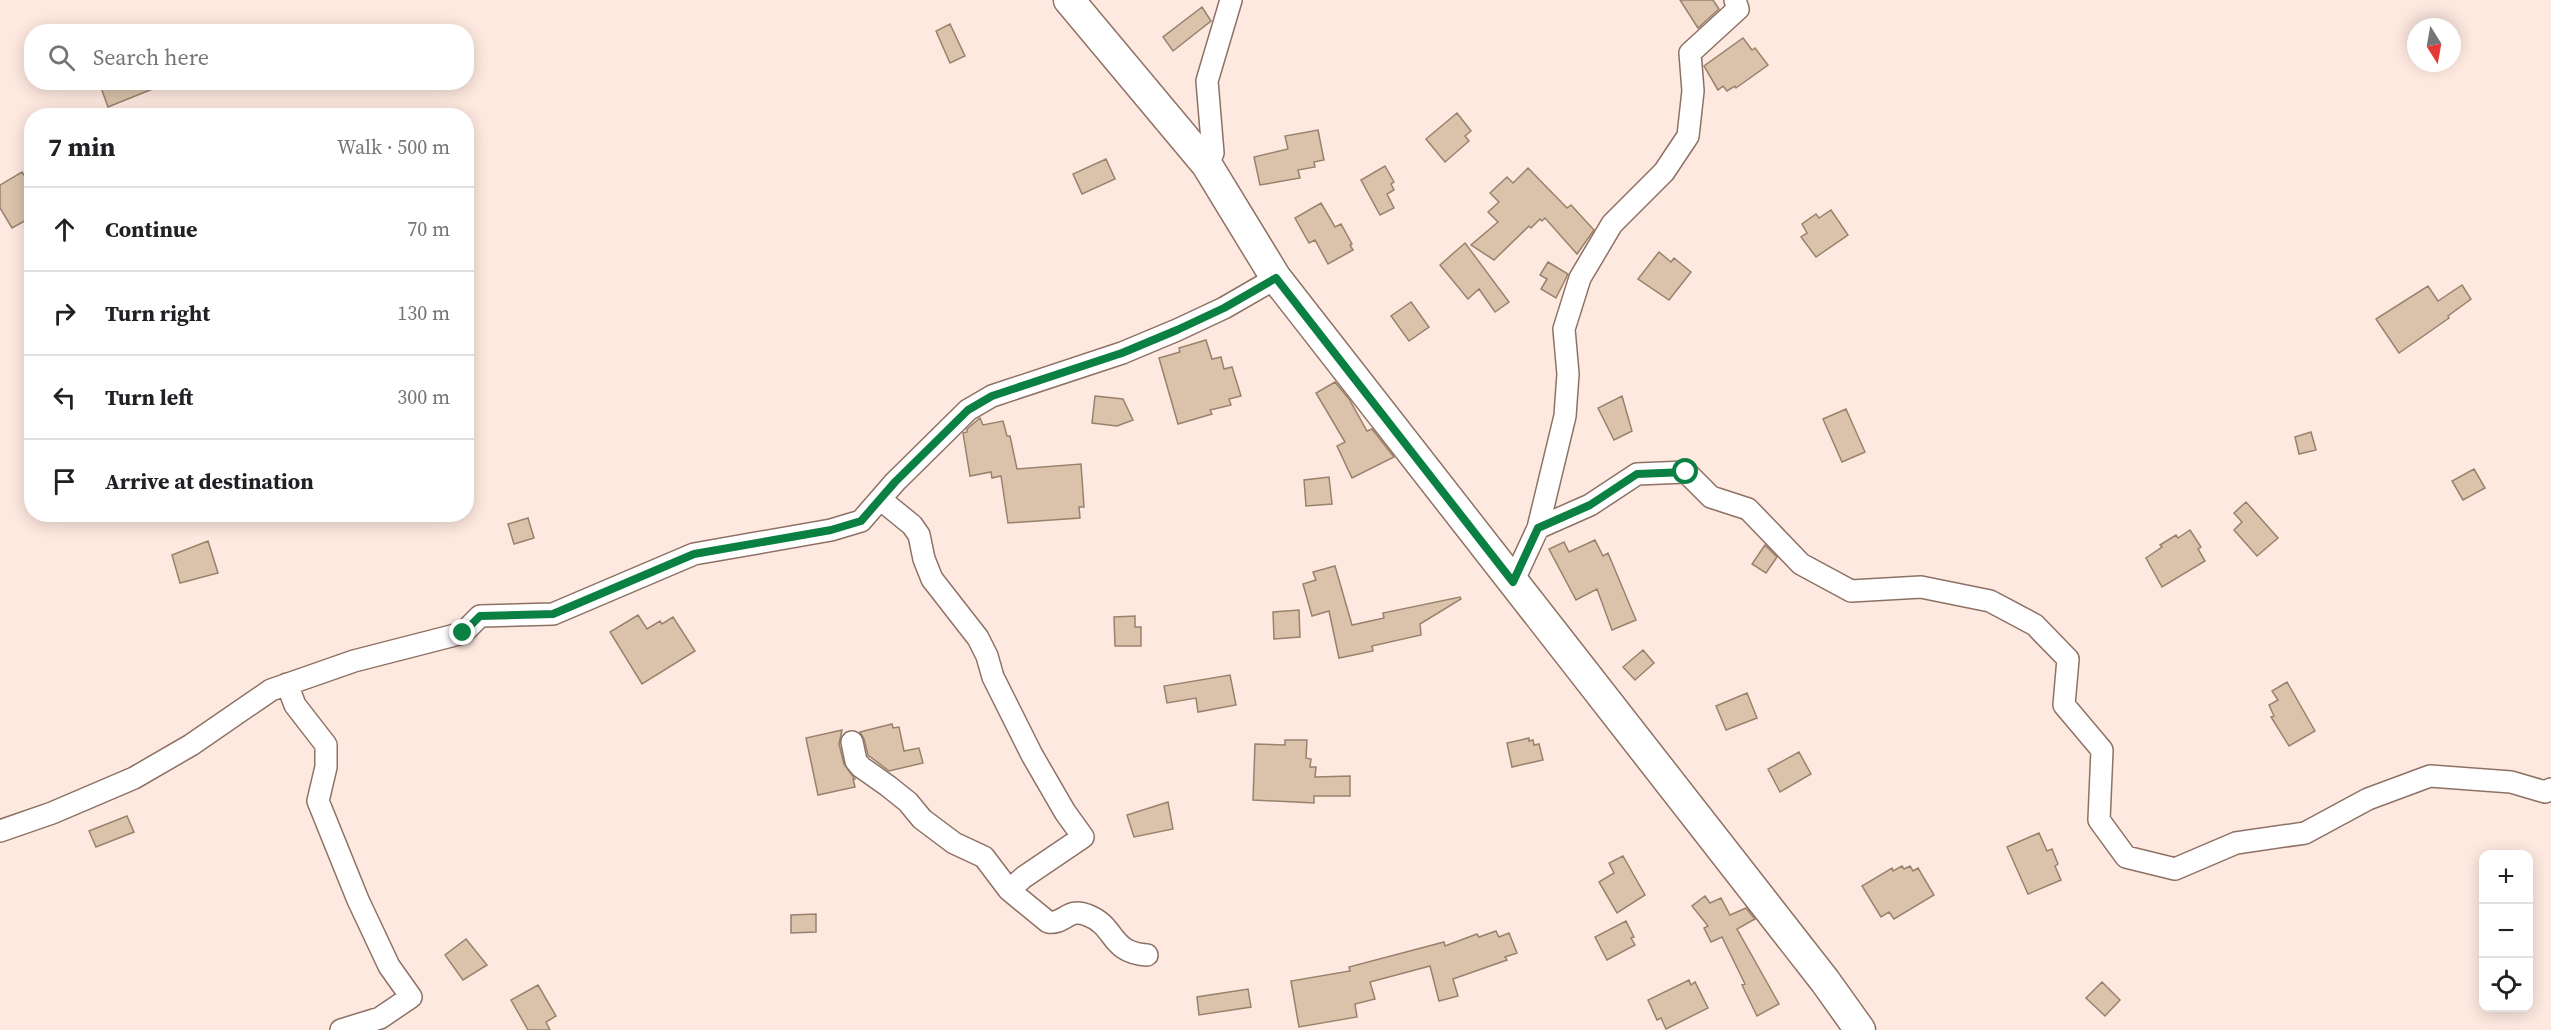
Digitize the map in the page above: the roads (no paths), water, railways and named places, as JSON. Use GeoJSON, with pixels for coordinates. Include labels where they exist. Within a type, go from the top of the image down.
{"type":"FeatureCollection","features":[{"type":"Feature","properties":{"kind":"street"},"geometry":{"type":"LineString","coordinates":[[1069,0],[1207,165],[1276,278],[1825,981],[1860,1030]]}},
{"type":"Feature","properties":{"kind":"street"},"geometry":{"type":"LineString","coordinates":[[1207,165],[1213,153],[1207,81],[1231,0]]}},
{"type":"Feature","properties":{"kind":"street"},"geometry":{"type":"LineString","coordinates":[[1513,582],[1538,528],[1565,416],[1568,375],[1564,329],[1580,278],[1612,224],[1664,172],[1688,136],[1693,91],[1690,53],[1738,9],[1735,0]]}},
{"type":"Feature","properties":{"kind":"street"},"geometry":{"type":"LineString","coordinates":[[0,831],[52,813],[134,778],[191,745],[270,690],[354,661],[463,633],[480,616],[553,614],[694,554],[831,530],[861,521],[968,410],[992,396],[1122,353],[1177,330],[1224,308],[1276,278]]}},
{"type":"Feature","properties":{"kind":"street"},"geometry":{"type":"LineString","coordinates":[[1538,528],[1590,505],[1637,474],[1686,472],[1711,497],[1748,508],[1801,564],[1851,591],[1921,586],[1990,601],[2035,625],[2068,659],[2064,705],[2102,750],[2099,820],[2127,857],[2175,869],[2236,843],[2305,833],[2368,799],[2430,776],[2511,782],[2545,792],[2551,789]]}},
{"type":"Feature","properties":{"kind":"street"},"geometry":{"type":"LineString","coordinates":[[880,499],[912,525],[919,535],[924,559],[933,579],[978,638],[987,656],[993,677],[1032,754],[1065,812],[1083,837],[1024,877],[1010,890]]}},
{"type":"Feature","properties":{"kind":"street"},"geometry":{"type":"LineString","coordinates":[[287,684],[296,705],[326,745],[326,767],[318,801],[358,900],[389,966],[411,998],[380,1017],[341,1030]]}},
{"type":"Feature","properties":{"kind":"street"},"geometry":{"type":"LineString","coordinates":[[852,742],[856,761],[861,767],[908,802],[922,819],[954,843],[984,857],[1010,890],[1048,922],[1058,922],[1073,912],[1081,912],[1099,920],[1122,948],[1129,952],[1147,955]]}}]}
